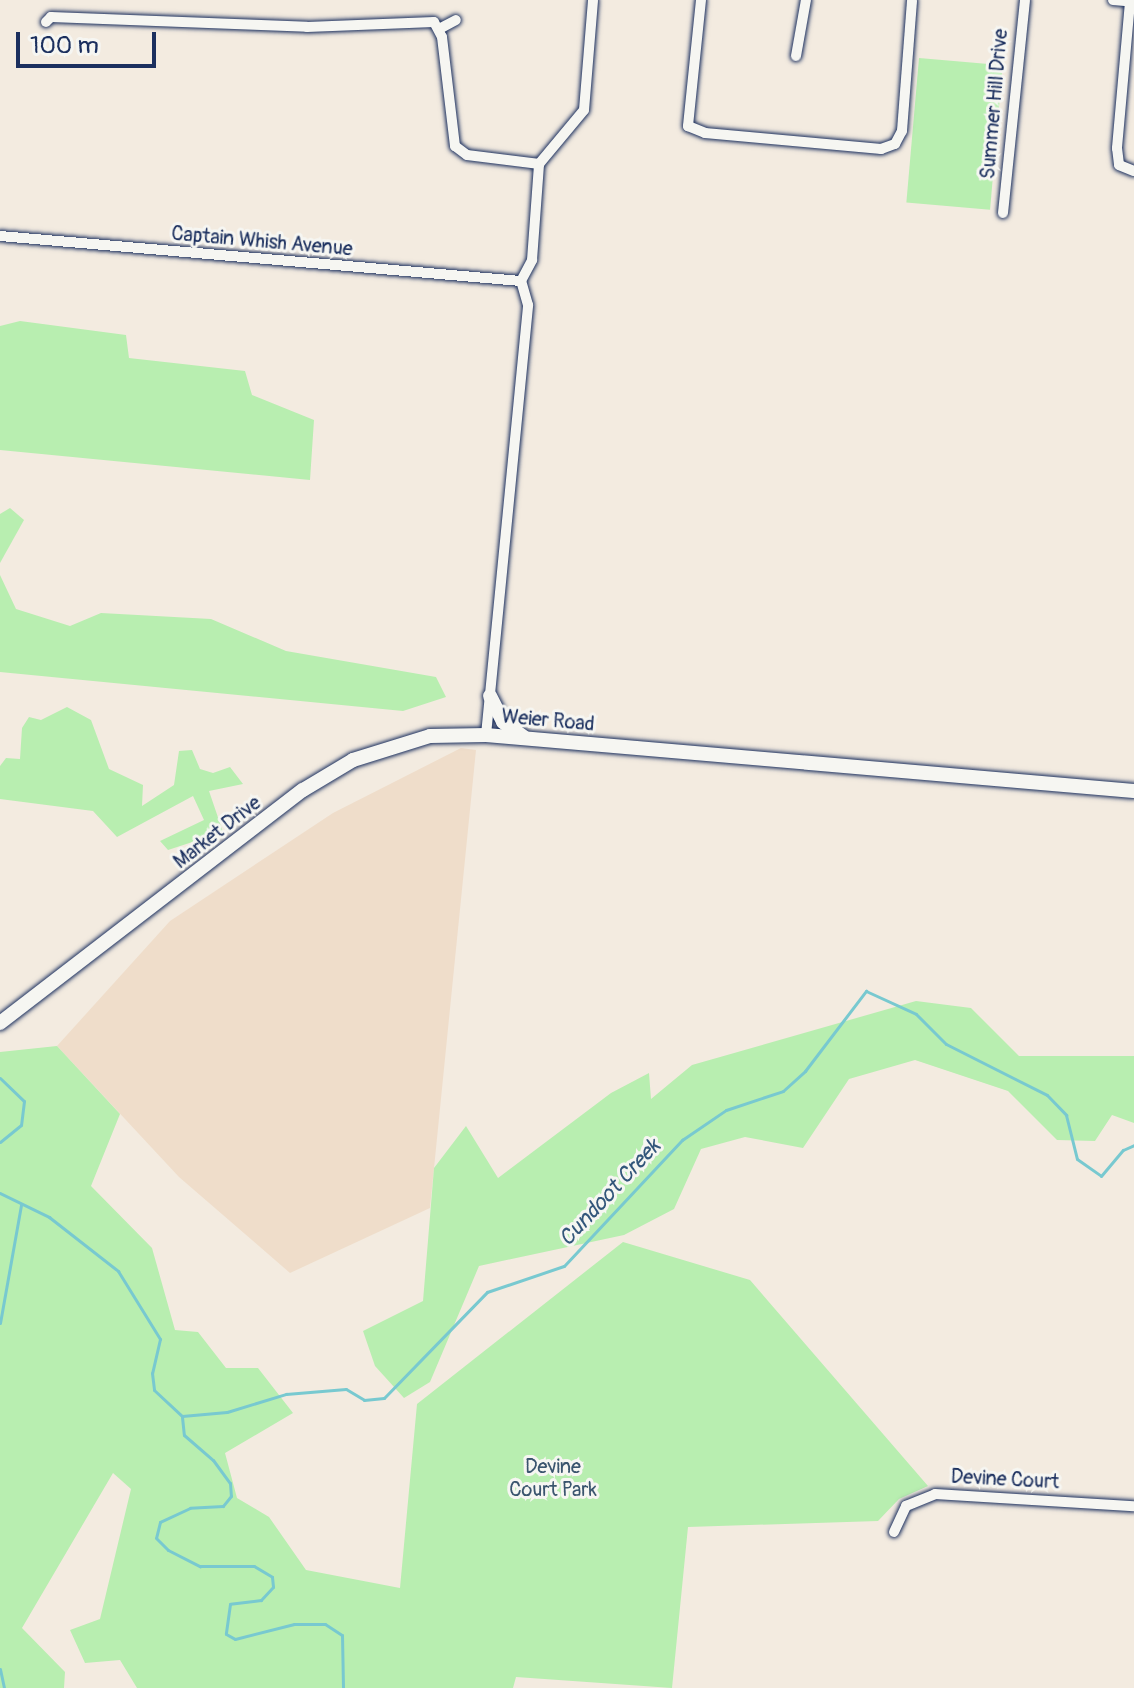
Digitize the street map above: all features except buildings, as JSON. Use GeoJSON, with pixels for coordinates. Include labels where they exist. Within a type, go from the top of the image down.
{"type":"FeatureCollection","features":[{"type":"Feature","properties":{"kind":"street"},"geometry":{"type":"LineString","coordinates":[[46,22],[51,17],[307,27],[418,19],[434,22],[439,29],[455,146],[467,155],[539,164],[584,110],[593,0]]}},
{"type":"Feature","properties":{"kind":"street"},"geometry":{"type":"LineString","coordinates":[[701,0],[688,126],[705,133],[881,149],[895,144],[902,131],[912,0]]}},
{"type":"Feature","properties":{"kind":"street"},"geometry":{"type":"LineString","coordinates":[[796,56],[806,0]]}},
{"type":"Feature","properties":{"kind":"street","name":"Summer Hill Drive"},"geometry":{"type":"LineString","coordinates":[[1003,213],[1025,0]]}},
{"type":"Feature","properties":{"kind":"street"},"geometry":{"type":"LineString","coordinates":[[1113,0],[1132,2],[1117,148],[1119,165],[1134,171]]}},
{"type":"Feature","properties":{"kind":"street"},"geometry":{"type":"LineString","coordinates":[[439,29],[456,20]]}},
{"type":"Feature","properties":{"kind":"street","name":"Weier Road"},"geometry":{"type":"LineString","coordinates":[[539,164],[532,260],[521,281],[528,305],[486,735],[1134,791]]}},
{"type":"Feature","properties":{"kind":"street","name":"Captain Whish Avenue"},"geometry":{"type":"LineString","coordinates":[[0,236],[521,281]]}},
{"type":"Feature","properties":{"kind":"street"},"geometry":{"type":"LineString","coordinates":[[490,696],[499,716],[526,738]]}},
{"type":"Feature","properties":{"kind":"street","name":"Market Drive"},"geometry":{"type":"LineString","coordinates":[[0,1023],[303,790],[353,760],[430,736],[486,735]]}},
{"type":"Feature","properties":{"kind":"street","name":"Devine Court"},"geometry":{"type":"LineString","coordinates":[[894,1532],[906,1506],[935,1494],[1134,1506]]}},
{"type":"Feature","properties":{"kind":"shaded area"},"geometry":{"type":"Polygon","coordinates":[[[461,748],[476,750],[430,1208],[290,1273],[179,1177],[57,1046],[170,921],[333,813],[461,748]]]}},
{"type":"Feature","properties":{"kind":"green space"},"geometry":{"type":"Polygon","coordinates":[[[919,58],[1003,65],[990,210],[906,202],[919,58]]]}},
{"type":"Feature","properties":{"kind":"green space"},"geometry":{"type":"Polygon","coordinates":[[[20,321],[126,335],[129,358],[245,371],[252,395],[314,420],[310,480],[0,450],[0,326],[20,321]]]}},
{"type":"Feature","properties":{"kind":"green space"},"geometry":{"type":"Polygon","coordinates":[[[10,508],[24,520],[0,563],[0,514],[10,508]]]}},
{"type":"Feature","properties":{"kind":"green space"},"geometry":{"type":"Polygon","coordinates":[[[0,575],[16,609],[70,626],[101,613],[211,619],[286,651],[436,677],[446,697],[403,711],[0,672],[0,575]]]}},
{"type":"Feature","properties":{"kind":"green space"},"geometry":{"type":"Polygon","coordinates":[[[67,707],[91,720],[109,769],[143,785],[142,806],[174,785],[179,751],[192,750],[200,769],[213,773],[230,767],[243,784],[209,791],[223,832],[168,850],[160,841],[204,820],[193,796],[117,837],[93,811],[0,799],[0,766],[6,758],[20,759],[22,728],[29,717],[41,720],[67,707]]]}},
{"type":"Feature","properties":{"kind":"green space"},"geometry":{"type":"Polygon","coordinates":[[[916,1001],[971,1008],[1019,1056],[1134,1056],[1134,1123],[1112,1115],[1095,1141],[1057,1140],[1008,1091],[915,1060],[849,1079],[803,1148],[745,1137],[701,1149],[674,1209],[624,1235],[479,1266],[430,1382],[404,1398],[375,1366],[363,1331],[423,1301],[434,1168],[466,1126],[498,1178],[611,1093],[649,1073],[651,1099],[692,1065],[916,1001]]]}},
{"type":"Feature","properties":{"kind":"green space","name":"Devine Court Park"},"geometry":{"type":"Polygon","coordinates":[[[57,1046],[120,1114],[91,1186],[152,1248],[175,1330],[198,1332],[226,1368],[258,1368],[293,1413],[225,1453],[237,1498],[269,1517],[306,1570],[400,1588],[417,1404],[623,1242],[750,1280],[928,1486],[899,1499],[878,1521],[688,1527],[672,1688],[516,1677],[513,1688],[137,1688],[120,1660],[85,1663],[70,1630],[100,1619],[131,1489],[113,1473],[22,1628],[65,1672],[64,1688],[0,1688],[0,1052],[57,1046]]]}},
{"type":"Feature","properties":{"kind":"waterway","name":"Cundoot Creek"},"geometry":{"type":"LineString","coordinates":[[0,1193],[49,1217],[118,1271],[160,1339],[152,1373],[154,1390],[182,1416],[227,1412],[286,1394],[346,1389],[364,1400],[384,1398],[487,1292],[564,1266],[682,1140],[726,1110],[783,1091],[805,1071],[866,991],[916,1014],[946,1044],[1047,1095],[1066,1115],[1077,1159],[1101,1176],[1123,1150],[1134,1145]]}},
{"type":"Feature","properties":{"kind":"waterway","name":"Cundoot Creek"},"geometry":{"type":"LineString","coordinates":[[0,1078],[24,1101],[21,1125],[0,1142]]}},
{"type":"Feature","properties":{"kind":"waterway"},"geometry":{"type":"LineString","coordinates":[[0,1323],[21,1205]]}},
{"type":"Feature","properties":{"kind":"waterway"},"geometry":{"type":"LineString","coordinates":[[182,1417],[184,1435],[213,1460],[230,1483],[231,1496],[223,1506],[190,1508],[160,1522],[156,1538],[168,1550],[200,1566],[254,1566],[272,1577],[273,1587],[261,1600],[230,1604],[226,1634],[235,1639],[294,1624],[325,1624],[342,1635],[343,1688]]}},
{"type":"Feature","properties":{"kind":"waterway"},"geometry":{"type":"LineString","coordinates":[[0,1669],[4,1688]]}}]}
